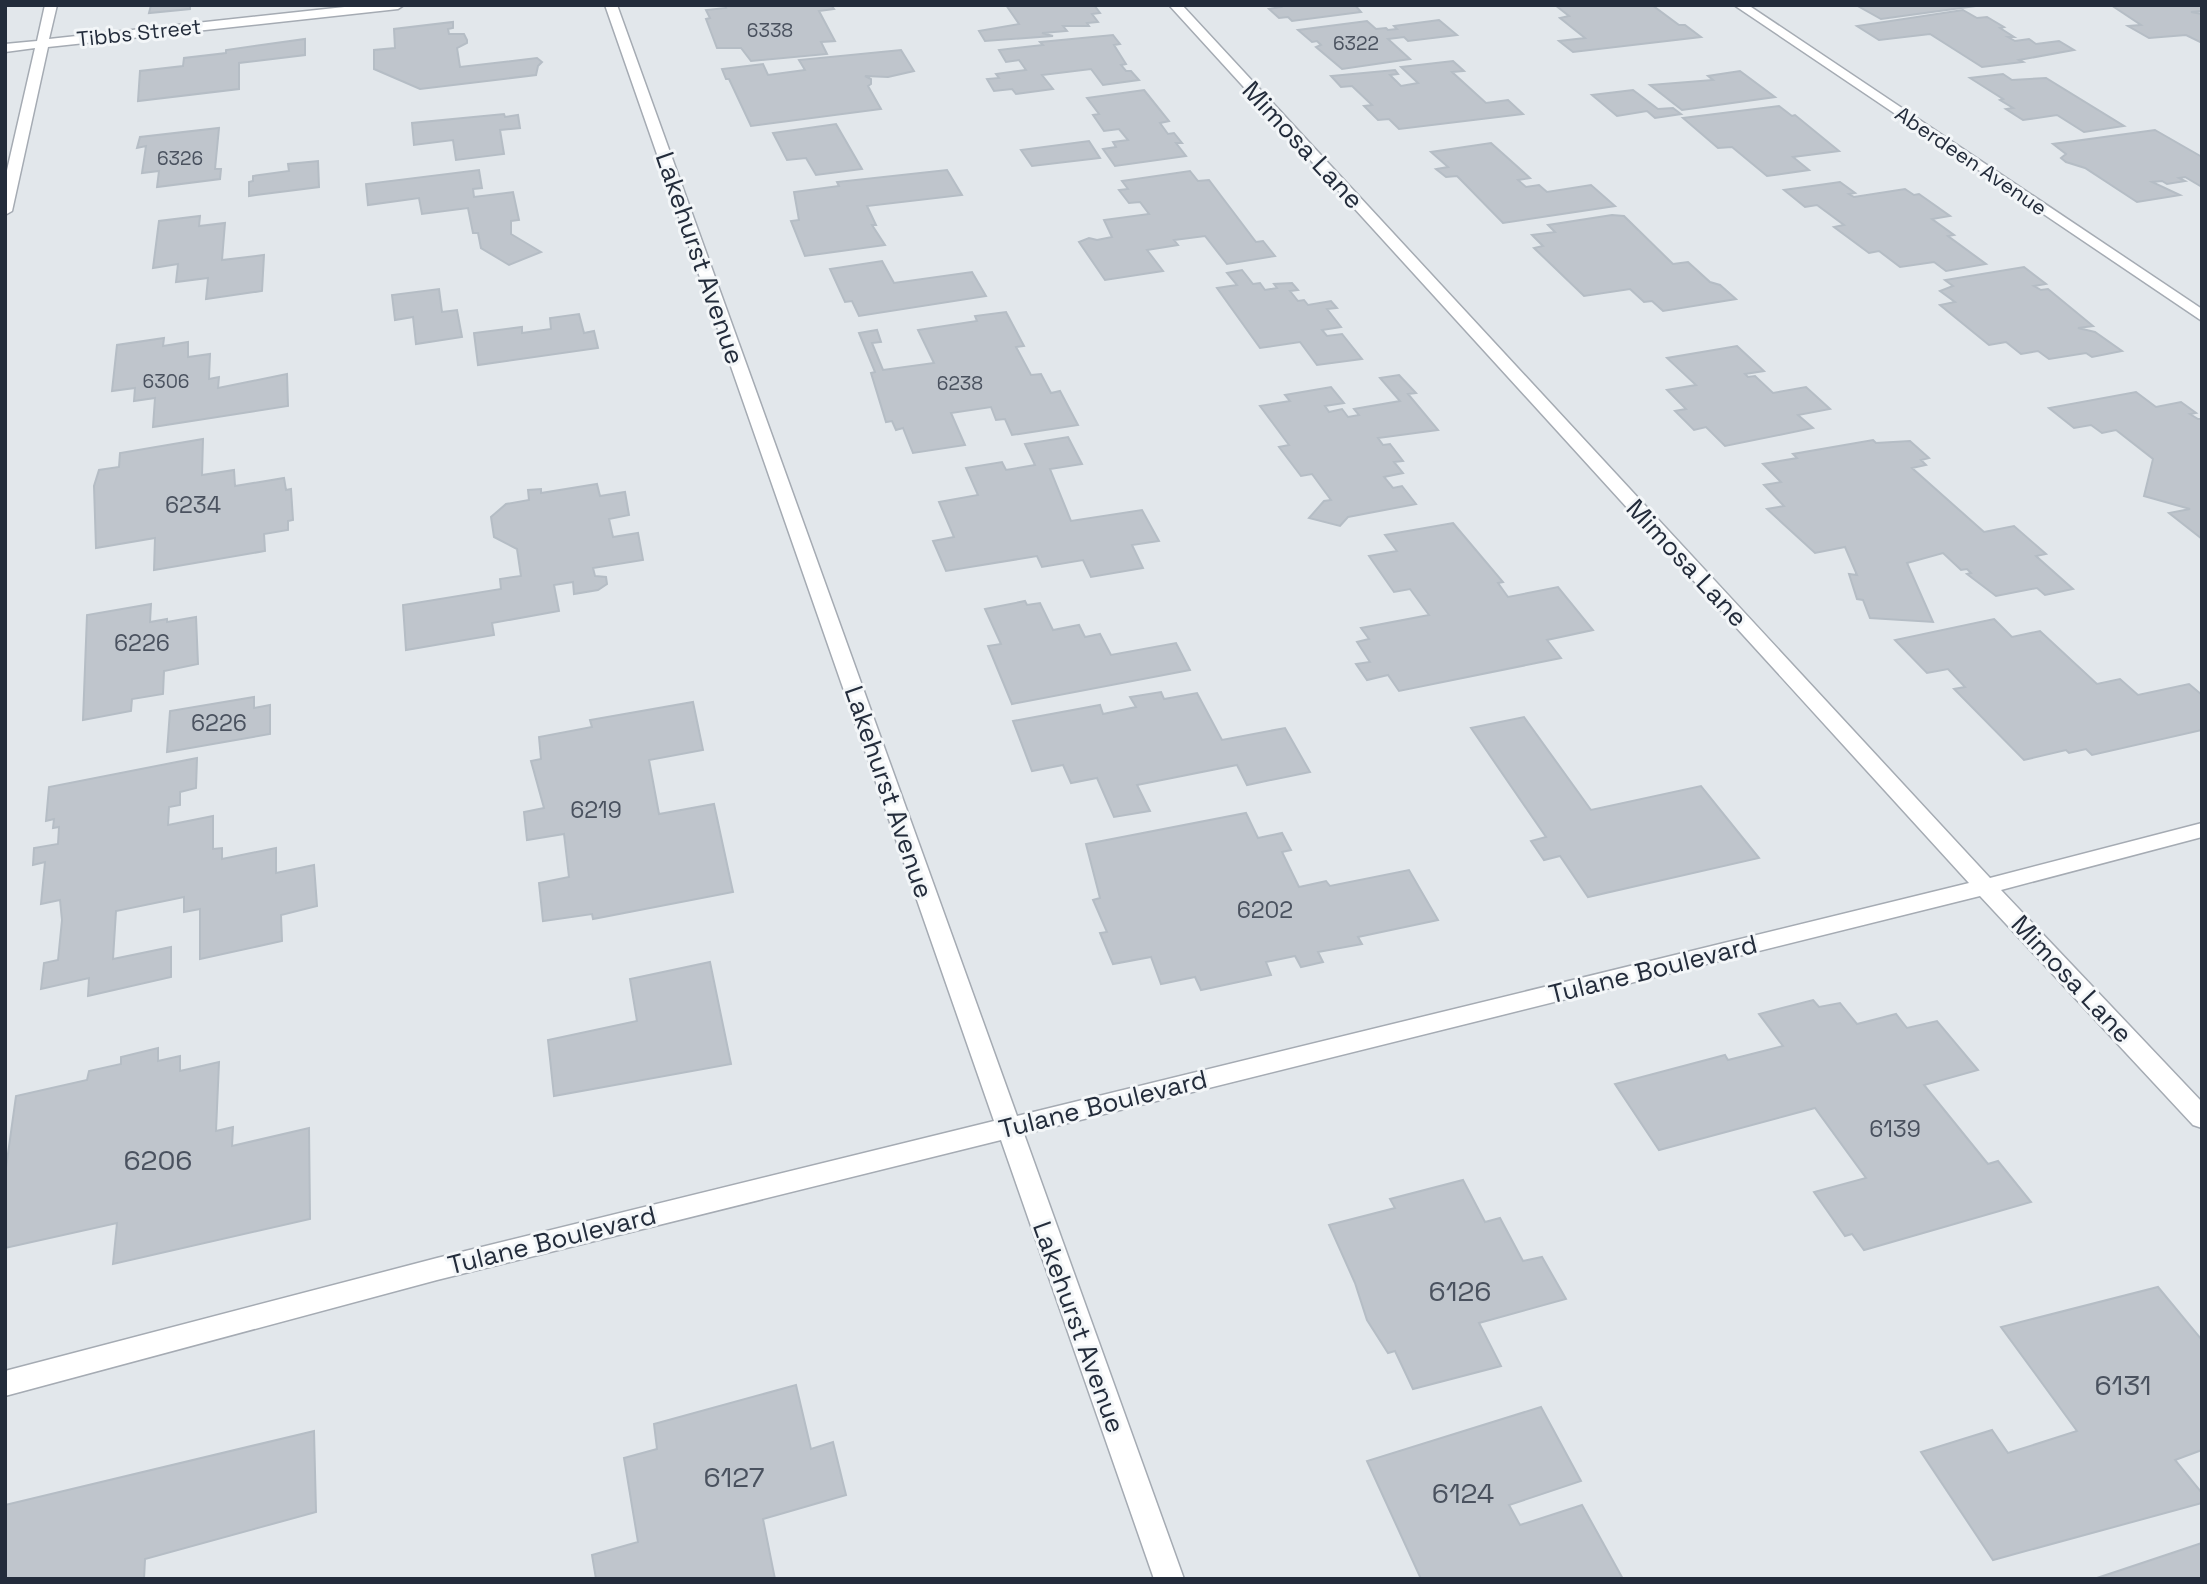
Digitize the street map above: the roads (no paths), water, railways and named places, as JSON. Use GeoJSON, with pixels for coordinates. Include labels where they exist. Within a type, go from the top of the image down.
{"type":"FeatureCollection","features":[{"type":"Feature","properties":{"kind":"street"},"geometry":{"type":"LineString","coordinates":[[5,211],[51,5]]}},
{"type":"Feature","properties":{"kind":"street","name":"Tibbs Street"},"geometry":{"type":"LineString","coordinates":[[5,48],[398,5]]}},
{"type":"Feature","properties":{"kind":"street","name":"Lakehurst Avenue"},"geometry":{"type":"LineString","coordinates":[[611,5],[1169,1579]]}},
{"type":"Feature","properties":{"kind":"street","name":"Mimosa Lane"},"geometry":{"type":"LineString","coordinates":[[1175,5],[1985,887],[2202,1118]]}},
{"type":"Feature","properties":{"kind":"street","name":"Aberdeen Avenue"},"geometry":{"type":"LineString","coordinates":[[1740,5],[2202,316]]}},
{"type":"Feature","properties":{"kind":"street","name":"Tulane Boulevard"},"geometry":{"type":"LineString","coordinates":[[5,1384],[437,1269],[1985,887],[2202,830]]}}]}
